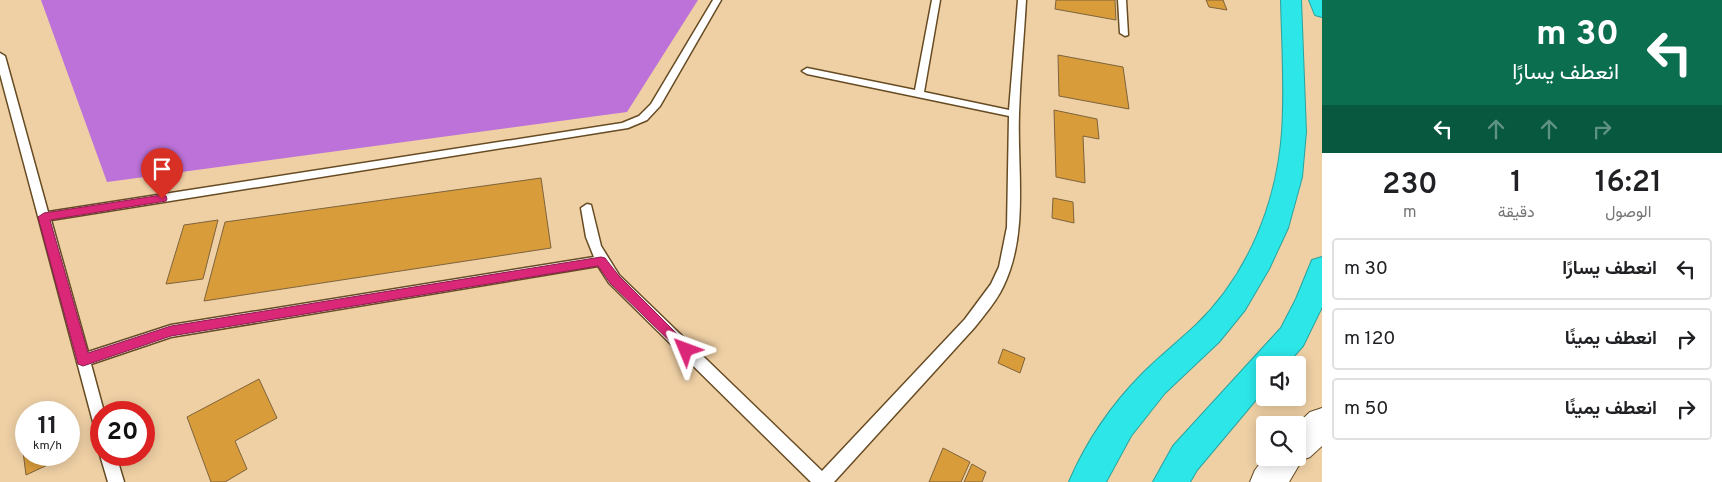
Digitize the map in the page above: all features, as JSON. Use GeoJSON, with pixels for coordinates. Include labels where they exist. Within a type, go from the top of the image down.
{"type":"FeatureCollection","features":[{"type":"Feature","properties":{"kind":"highway"},"geometry":{"type":"LineString","coordinates":[[1087,482],[1119,425],[1154,383],[1208,333],[1235,302],[1256,269],[1274,228],[1289,177],[1294,132],[1291,0]]}},
{"type":"Feature","properties":{"kind":"highway"},"geometry":{"type":"LineString","coordinates":[[1319,0],[1322,12]]}},
{"type":"Feature","properties":{"kind":"highway"},"geometry":{"type":"LineString","coordinates":[[1275,356],[1292,337],[1311,299],[1322,268]]}},
{"type":"Feature","properties":{"kind":"highway"},"geometry":{"type":"LineString","coordinates":[[1171,482],[1185,458],[1256,377]]}},
{"type":"Feature","properties":{"kind":"street"},"geometry":{"type":"LineString","coordinates":[[1306,438],[1322,423]]}},
{"type":"Feature","properties":{"kind":"street"},"geometry":{"type":"LineString","coordinates":[[1268,482],[1280,466]]}},
{"type":"Feature","properties":{"kind":"lane"},"geometry":{"type":"LineString","coordinates":[[44,217],[624,126],[643,118],[655,106],[717,0]]}},
{"type":"Feature","properties":{"kind":"lane"},"geometry":{"type":"LineString","coordinates":[[919,94],[936,0]]}},
{"type":"Feature","properties":{"kind":"lane"},"geometry":{"type":"LineString","coordinates":[[587,208],[588,226],[592,243],[614,280],[822,482],[970,324],[985,305],[996,286],[1009,254],[1013,227],[1014,114],[1022,0]]}},
{"type":"Feature","properties":{"kind":"lane"},"geometry":{"type":"LineString","coordinates":[[1122,0],[1124,33]]}},
{"type":"Feature","properties":{"kind":"lane"},"geometry":{"type":"LineString","coordinates":[[0,56],[94,401]]}},
{"type":"Feature","properties":{"kind":"lane"},"geometry":{"type":"LineString","coordinates":[[807,71],[1014,114]]}},
{"type":"Feature","properties":{"kind":"lane"},"geometry":{"type":"LineString","coordinates":[[83,360],[171,331],[601,261]]}},
{"type":"Feature","properties":{"kind":"lane"},"geometry":{"type":"LineString","coordinates":[[111,466],[116,482]]}},
{"type":"Feature","properties":{"kind":"shaded area"},"geometry":{"type":"Polygon","coordinates":[[[41,0],[698,0],[627,112],[107,182],[41,0]]]}},
{"type":"Feature","properties":{"kind":"building"},"geometry":{"type":"Polygon","coordinates":[[[1056,0],[1115,0],[1116,20],[1055,9],[1056,0]]]}},
{"type":"Feature","properties":{"kind":"building"},"geometry":{"type":"Polygon","coordinates":[[[1206,0],[1223,0],[1227,10],[1209,7],[1206,0]]]}},
{"type":"Feature","properties":{"kind":"building"},"geometry":{"type":"Polygon","coordinates":[[[1058,55],[1123,67],[1129,109],[1059,96],[1058,55]]]}},
{"type":"Feature","properties":{"kind":"building"},"geometry":{"type":"Polygon","coordinates":[[[1054,110],[1097,119],[1099,139],[1083,136],[1085,183],[1056,177],[1054,110]]]}},
{"type":"Feature","properties":{"kind":"building"},"geometry":{"type":"Polygon","coordinates":[[[541,178],[551,248],[204,301],[225,222],[541,178]]]}},
{"type":"Feature","properties":{"kind":"building"},"geometry":{"type":"Polygon","coordinates":[[[1053,198],[1073,202],[1074,223],[1052,218],[1053,198]]]}},
{"type":"Feature","properties":{"kind":"building"},"geometry":{"type":"Polygon","coordinates":[[[218,220],[203,279],[166,284],[184,225],[218,220]]]}},
{"type":"Feature","properties":{"kind":"building"},"geometry":{"type":"Polygon","coordinates":[[[1003,349],[1025,358],[1020,373],[998,363],[1003,349]]]}},
{"type":"Feature","properties":{"kind":"building"},"geometry":{"type":"Polygon","coordinates":[[[259,379],[277,418],[235,441],[247,469],[225,482],[211,482],[187,417],[259,379]]]}},
{"type":"Feature","properties":{"kind":"building"},"geometry":{"type":"Polygon","coordinates":[[[943,448],[970,462],[961,482],[929,482],[943,448]]]}},
{"type":"Feature","properties":{"kind":"building"},"geometry":{"type":"Polygon","coordinates":[[[972,464],[986,472],[982,482],[964,482],[972,464]]]}},
{"type":"Feature","properties":{"kind":"building"},"geometry":{"type":"Polygon","coordinates":[[[25,466],[45,466],[26,475],[25,466]]]}},
{"type":"Feature","properties":{"kind":"route"},"geometry":{"type":"LineString","coordinates":[[162,199],[44,217],[83,360],[171,331],[601,261],[614,280],[686,350]]}}]}
